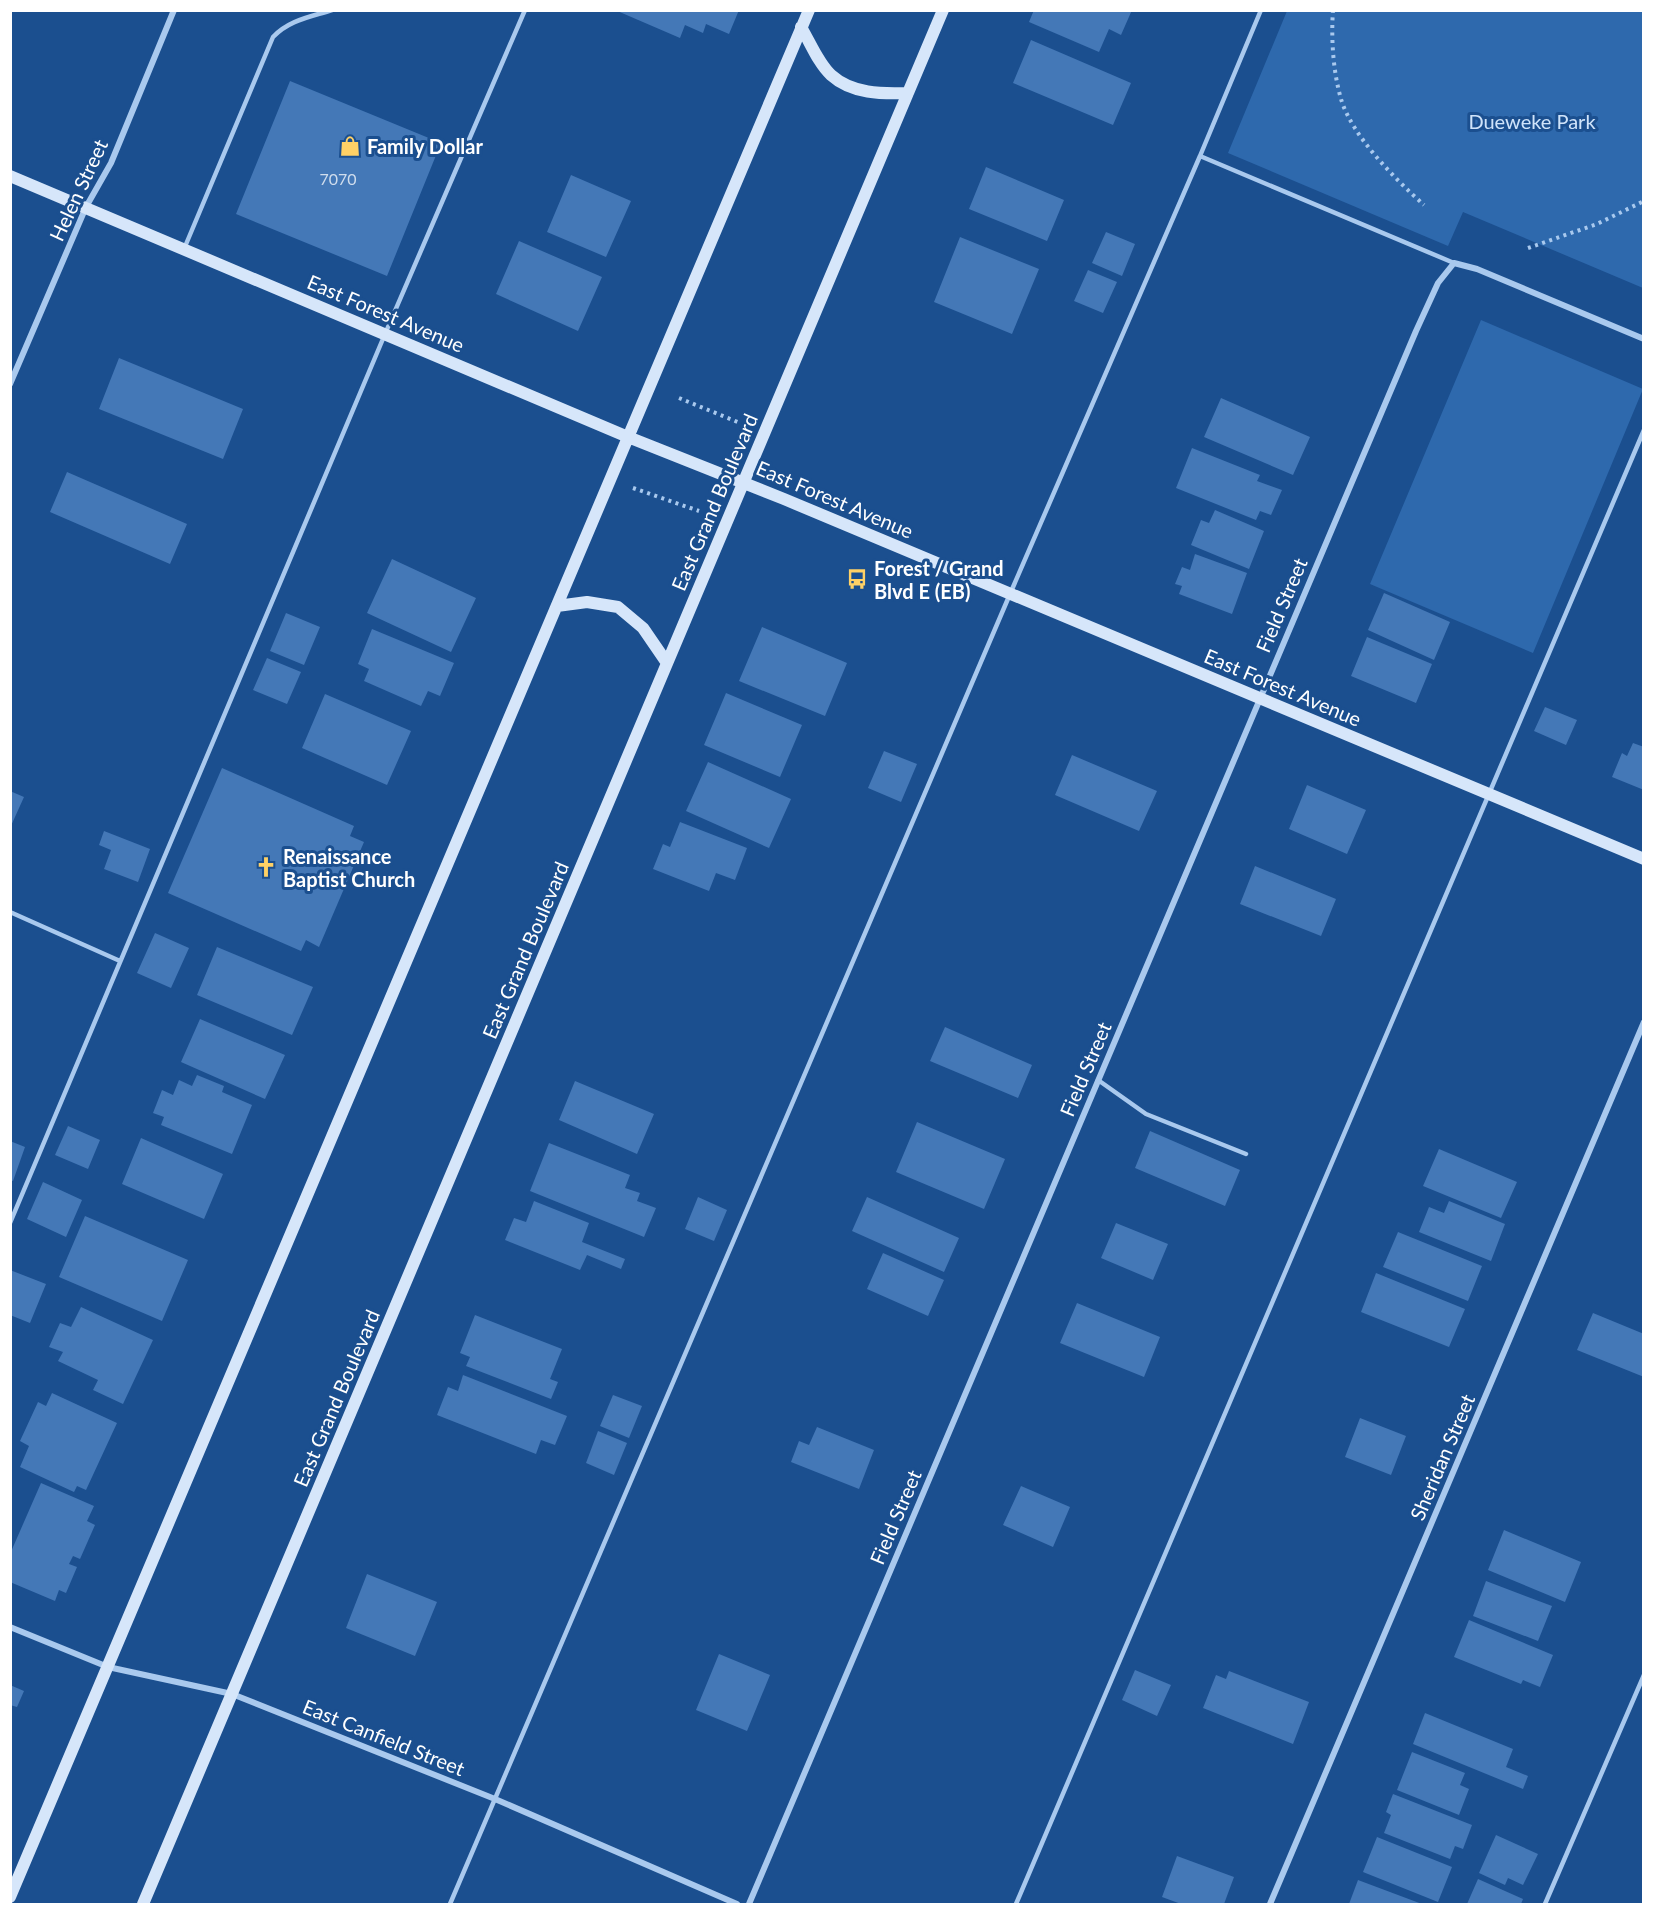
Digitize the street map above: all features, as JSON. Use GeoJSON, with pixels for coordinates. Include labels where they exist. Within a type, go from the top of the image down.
{"type":"FeatureCollection","features":[{"type":"Feature","properties":{"kind":"main road"},"geometry":{"type":"LineString","coordinates":[[10,1897],[809,10]]}},
{"type":"Feature","properties":{"kind":"main road","name":"East Grand Boulevard"},"geometry":{"type":"LineString","coordinates":[[143,1905],[943,10]]}},
{"type":"Feature","properties":{"kind":"main road"},"geometry":{"type":"LineString","coordinates":[[801,27],[831,75],[847,85],[876,94],[908,93]]}},
{"type":"Feature","properties":{"kind":"main road","name":"East Forest Avenue"},"geometry":{"type":"LineString","coordinates":[[10,176],[628,437],[743,482],[1644,859]]}},
{"type":"Feature","properties":{"kind":"main road"},"geometry":{"type":"LineString","coordinates":[[557,606],[587,602],[618,607],[643,628],[667,663]]}},
{"type":"Feature","properties":{"kind":"street","name":"Helen Street"},"geometry":{"type":"LineString","coordinates":[[10,384],[86,207],[111,163],[174,10]]}},
{"type":"Feature","properties":{"kind":"street"},"geometry":{"type":"LineString","coordinates":[[1454,263],[1477,268],[1644,339]]}},
{"type":"Feature","properties":{"kind":"street","name":"Field Street"},"geometry":{"type":"LineString","coordinates":[[749,1905],[1416,331],[1438,283],[1454,263]]}},
{"type":"Feature","properties":{"kind":"street","name":"Sheridan Street"},"geometry":{"type":"LineString","coordinates":[[1270,1905],[1644,1022]]}},
{"type":"Feature","properties":{"kind":"street","name":"East Canfield Street"},"geometry":{"type":"LineString","coordinates":[[10,1627],[108,1667],[232,1694],[495,1799],[737,1905]]}},
{"type":"Feature","properties":{"kind":"lane"},"geometry":{"type":"LineString","coordinates":[[184,249],[273,37],[283,27],[332,10]]}},
{"type":"Feature","properties":{"kind":"lane"},"geometry":{"type":"LineString","coordinates":[[10,1222],[385,334],[525,10]]}},
{"type":"Feature","properties":{"kind":"lane"},"geometry":{"type":"LineString","coordinates":[[450,1905],[1261,10]]}},
{"type":"Feature","properties":{"kind":"lane"},"geometry":{"type":"LineString","coordinates":[[1200,156],[1454,263]]}},
{"type":"Feature","properties":{"kind":"lane"},"geometry":{"type":"LineString","coordinates":[[1016,1905],[1644,430]]}},
{"type":"Feature","properties":{"kind":"lane"},"geometry":{"type":"LineString","coordinates":[[10,912],[120,961]]}},
{"type":"Feature","properties":{"kind":"lane"},"geometry":{"type":"LineString","coordinates":[[1098,1080],[1146,1114],[1246,1154]]}},
{"type":"Feature","properties":{"kind":"lane"},"geometry":{"type":"LineString","coordinates":[[1545,1905],[1644,1675]]}},
{"type":"Feature","properties":{"kind":"path"},"geometry":{"type":"LineString","coordinates":[[1333,10],[1331,41],[1341,99],[1358,132],[1394,177],[1424,205]]}},
{"type":"Feature","properties":{"kind":"path"},"geometry":{"type":"LineString","coordinates":[[1528,248],[1597,224],[1644,201]]}},
{"type":"Feature","properties":{"kind":"path"},"geometry":{"type":"LineString","coordinates":[[679,398],[740,423]]}},
{"type":"Feature","properties":{"kind":"path"},"geometry":{"type":"LineString","coordinates":[[632,487],[699,511]]}},
{"type":"Feature","properties":{"kind":"green space","name":"Dueweke Park"},"geometry":{"type":"Polygon","coordinates":[[[1287,11],[1643,11],[1643,288],[1463,212],[1448,246],[1228,153],[1287,11]]]}},
{"type":"Feature","properties":{"kind":"green space"},"geometry":{"type":"Polygon","coordinates":[[[1481,320],[1643,389],[1533,653],[1370,584],[1481,320]]]}},
{"type":"Feature","properties":{"kind":"building"},"geometry":{"type":"Polygon","coordinates":[[[615,10],[739,10],[729,34],[706,24],[703,33],[685,25],[680,38],[615,10]]]}},
{"type":"Feature","properties":{"kind":"building"},"geometry":{"type":"Polygon","coordinates":[[[1034,10],[1132,10],[1121,35],[1109,29],[1099,52],[1029,22],[1034,10]]]}},
{"type":"Feature","properties":{"kind":"building"},"geometry":{"type":"Polygon","coordinates":[[[1031,40],[1131,83],[1113,125],[1013,83],[1031,40]]]}},
{"type":"Feature","properties":{"kind":"building"},"geometry":{"type":"Polygon","coordinates":[[[290,81],[441,143],[387,276],[236,214],[290,81]]]}},
{"type":"Feature","properties":{"kind":"building"},"geometry":{"type":"Polygon","coordinates":[[[986,167],[1064,200],[1047,241],[969,209],[986,167]]]}},
{"type":"Feature","properties":{"kind":"building"},"geometry":{"type":"Polygon","coordinates":[[[571,175],[631,201],[606,257],[547,232],[571,175]]]}},
{"type":"Feature","properties":{"kind":"building"},"geometry":{"type":"Polygon","coordinates":[[[1106,232],[1135,244],[1122,276],[1092,263],[1106,232]]]}},
{"type":"Feature","properties":{"kind":"building"},"geometry":{"type":"Polygon","coordinates":[[[960,237],[1039,269],[1012,334],[934,302],[960,237]]]}},
{"type":"Feature","properties":{"kind":"building"},"geometry":{"type":"Polygon","coordinates":[[[519,241],[602,277],[578,331],[496,294],[519,241]]]}},
{"type":"Feature","properties":{"kind":"building"},"geometry":{"type":"Polygon","coordinates":[[[1088,270],[1117,282],[1103,313],[1074,301],[1088,270]]]}},
{"type":"Feature","properties":{"kind":"building"},"geometry":{"type":"Polygon","coordinates":[[[119,358],[243,409],[223,459],[99,409],[119,358]]]}},
{"type":"Feature","properties":{"kind":"building"},"geometry":{"type":"Polygon","coordinates":[[[1221,398],[1310,437],[1293,475],[1204,437],[1221,398]]]}},
{"type":"Feature","properties":{"kind":"building"},"geometry":{"type":"Polygon","coordinates":[[[1192,448],[1260,475],[1257,481],[1282,490],[1271,515],[1260,511],[1256,520],[1176,488],[1192,448]]]}},
{"type":"Feature","properties":{"kind":"building"},"geometry":{"type":"Polygon","coordinates":[[[67,472],[187,524],[170,564],[50,512],[67,472]]]}},
{"type":"Feature","properties":{"kind":"building"},"geometry":{"type":"Polygon","coordinates":[[[1215,510],[1264,531],[1249,569],[1191,545],[1201,520],[1209,523],[1215,510]]]}},
{"type":"Feature","properties":{"kind":"building"},"geometry":{"type":"Polygon","coordinates":[[[1195,554],[1247,573],[1232,614],[1179,594],[1182,586],[1175,584],[1182,567],[1190,570],[1195,554]]]}},
{"type":"Feature","properties":{"kind":"building"},"geometry":{"type":"Polygon","coordinates":[[[392,559],[476,598],[451,652],[367,613],[392,559]]]}},
{"type":"Feature","properties":{"kind":"building"},"geometry":{"type":"Polygon","coordinates":[[[1384,593],[1450,622],[1434,660],[1368,630],[1384,593]]]}},
{"type":"Feature","properties":{"kind":"building"},"geometry":{"type":"Polygon","coordinates":[[[286,613],[320,627],[304,665],[270,651],[286,613]]]}},
{"type":"Feature","properties":{"kind":"building"},"geometry":{"type":"Polygon","coordinates":[[[762,627],[847,663],[825,716],[739,681],[762,627]]]}},
{"type":"Feature","properties":{"kind":"building"},"geometry":{"type":"Polygon","coordinates":[[[372,629],[454,663],[440,696],[428,691],[421,706],[364,681],[369,669],[358,664],[372,629]]]}},
{"type":"Feature","properties":{"kind":"building"},"geometry":{"type":"Polygon","coordinates":[[[1367,637],[1432,664],[1416,703],[1351,676],[1367,637]]]}},
{"type":"Feature","properties":{"kind":"building"},"geometry":{"type":"Polygon","coordinates":[[[267,658],[301,672],[287,704],[253,690],[267,658]]]}},
{"type":"Feature","properties":{"kind":"building"},"geometry":{"type":"Polygon","coordinates":[[[726,693],[802,725],[780,777],[704,745],[726,693]]]}},
{"type":"Feature","properties":{"kind":"building"},"geometry":{"type":"Polygon","coordinates":[[[325,694],[411,731],[387,785],[302,748],[325,694]]]}},
{"type":"Feature","properties":{"kind":"building"},"geometry":{"type":"Polygon","coordinates":[[[1545,707],[1577,720],[1566,745],[1534,731],[1545,707]]]}},
{"type":"Feature","properties":{"kind":"building"},"geometry":{"type":"Polygon","coordinates":[[[1633,743],[1644,747],[1644,790],[1612,777],[1622,753],[1627,756],[1633,743]]]}},
{"type":"Feature","properties":{"kind":"building"},"geometry":{"type":"Polygon","coordinates":[[[884,751],[917,764],[901,802],[868,788],[884,751]]]}},
{"type":"Feature","properties":{"kind":"building"},"geometry":{"type":"Polygon","coordinates":[[[1072,755],[1157,791],[1139,831],[1055,795],[1072,755]]]}},
{"type":"Feature","properties":{"kind":"building"},"geometry":{"type":"Polygon","coordinates":[[[708,762],[791,799],[769,848],[686,811],[708,762]]]}},
{"type":"Feature","properties":{"kind":"building","name":"Renaissance Baptist Church"},"geometry":{"type":"Polygon","coordinates":[[[222,768],[354,826],[350,836],[364,842],[319,947],[306,940],[301,951],[168,893],[222,768]]]}},
{"type":"Feature","properties":{"kind":"building"},"geometry":{"type":"Polygon","coordinates":[[[1307,785],[1366,810],[1347,854],[1289,829],[1307,785]]]}},
{"type":"Feature","properties":{"kind":"building"},"geometry":{"type":"Polygon","coordinates":[[[10,791],[24,797],[10,828],[10,791]]]}},
{"type":"Feature","properties":{"kind":"building"},"geometry":{"type":"Polygon","coordinates":[[[680,822],[747,848],[735,880],[716,873],[709,891],[653,869],[663,844],[670,847],[680,822]]]}},
{"type":"Feature","properties":{"kind":"building"},"geometry":{"type":"Polygon","coordinates":[[[104,831],[150,849],[138,882],[104,869],[111,850],[99,845],[104,831]]]}},
{"type":"Feature","properties":{"kind":"building"},"geometry":{"type":"Polygon","coordinates":[[[1255,866],[1336,899],[1321,936],[1240,904],[1255,866]]]}},
{"type":"Feature","properties":{"kind":"building"},"geometry":{"type":"Polygon","coordinates":[[[155,933],[189,948],[171,988],[137,973],[155,933]]]}},
{"type":"Feature","properties":{"kind":"building"},"geometry":{"type":"Polygon","coordinates":[[[217,947],[313,987],[292,1035],[197,995],[217,947]]]}},
{"type":"Feature","properties":{"kind":"building"},"geometry":{"type":"Polygon","coordinates":[[[200,1019],[285,1055],[265,1099],[181,1062],[200,1019]]]}},
{"type":"Feature","properties":{"kind":"building"},"geometry":{"type":"Polygon","coordinates":[[[945,1027],[1032,1065],[1018,1098],[930,1061],[945,1027]]]}},
{"type":"Feature","properties":{"kind":"building"},"geometry":{"type":"Polygon","coordinates":[[[197,1075],[224,1086],[222,1092],[252,1105],[232,1154],[161,1125],[164,1117],[153,1113],[162,1090],[173,1095],[179,1080],[192,1086],[197,1075]]]}},
{"type":"Feature","properties":{"kind":"building"},"geometry":{"type":"Polygon","coordinates":[[[575,1081],[654,1114],[637,1154],[559,1120],[575,1081]]]}},
{"type":"Feature","properties":{"kind":"building"},"geometry":{"type":"Polygon","coordinates":[[[917,1122],[1005,1159],[984,1209],[896,1172],[917,1122]]]}},
{"type":"Feature","properties":{"kind":"building"},"geometry":{"type":"Polygon","coordinates":[[[68,1126],[100,1140],[88,1169],[55,1155],[68,1126]]]}},
{"type":"Feature","properties":{"kind":"building"},"geometry":{"type":"Polygon","coordinates":[[[1150,1131],[1240,1170],[1225,1206],[1135,1168],[1150,1131]]]}},
{"type":"Feature","properties":{"kind":"building"},"geometry":{"type":"Polygon","coordinates":[[[141,1138],[223,1174],[204,1219],[122,1184],[141,1138]]]}},
{"type":"Feature","properties":{"kind":"building"},"geometry":{"type":"Polygon","coordinates":[[[10,1141],[25,1147],[13,1181],[10,1180],[10,1141]]]}},
{"type":"Feature","properties":{"kind":"building"},"geometry":{"type":"Polygon","coordinates":[[[549,1143],[630,1175],[625,1188],[640,1193],[637,1201],[656,1208],[644,1237],[530,1191],[549,1143]]]}},
{"type":"Feature","properties":{"kind":"building"},"geometry":{"type":"Polygon","coordinates":[[[1439,1149],[1517,1182],[1501,1218],[1423,1186],[1439,1149]]]}},
{"type":"Feature","properties":{"kind":"building"},"geometry":{"type":"Polygon","coordinates":[[[43,1182],[82,1200],[66,1237],[27,1219],[43,1182]]]}},
{"type":"Feature","properties":{"kind":"building"},"geometry":{"type":"Polygon","coordinates":[[[698,1197],[727,1210],[714,1241],[685,1229],[698,1197]]]}},
{"type":"Feature","properties":{"kind":"building"},"geometry":{"type":"Polygon","coordinates":[[[867,1197],[959,1238],[944,1272],[852,1231],[867,1197]]]}},
{"type":"Feature","properties":{"kind":"building"},"geometry":{"type":"Polygon","coordinates":[[[534,1201],[589,1223],[582,1242],[625,1259],[621,1269],[587,1255],[580,1270],[505,1240],[514,1218],[526,1222],[534,1201]]]}},
{"type":"Feature","properties":{"kind":"building"},"geometry":{"type":"Polygon","coordinates":[[[1449,1201],[1505,1224],[1491,1261],[1419,1232],[1429,1207],[1444,1213],[1449,1201]]]}},
{"type":"Feature","properties":{"kind":"building"},"geometry":{"type":"Polygon","coordinates":[[[85,1216],[188,1260],[162,1321],[59,1277],[85,1216]]]}},
{"type":"Feature","properties":{"kind":"building"},"geometry":{"type":"Polygon","coordinates":[[[1116,1223],[1168,1244],[1153,1280],[1101,1258],[1116,1223]]]}},
{"type":"Feature","properties":{"kind":"building"},"geometry":{"type":"Polygon","coordinates":[[[1398,1232],[1482,1266],[1468,1301],[1383,1267],[1398,1232]]]}},
{"type":"Feature","properties":{"kind":"building"},"geometry":{"type":"Polygon","coordinates":[[[883,1253],[944,1280],[928,1316],[867,1289],[883,1253]]]}},
{"type":"Feature","properties":{"kind":"building"},"geometry":{"type":"Polygon","coordinates":[[[10,1270],[46,1284],[30,1323],[10,1315],[10,1270]]]}},
{"type":"Feature","properties":{"kind":"building"},"geometry":{"type":"Polygon","coordinates":[[[1376,1273],[1465,1309],[1449,1347],[1361,1312],[1376,1273]]]}},
{"type":"Feature","properties":{"kind":"building"},"geometry":{"type":"Polygon","coordinates":[[[1077,1303],[1160,1337],[1144,1377],[1060,1343],[1077,1303]]]}},
{"type":"Feature","properties":{"kind":"building"},"geometry":{"type":"Polygon","coordinates":[[[81,1307],[153,1340],[123,1404],[93,1390],[98,1380],[58,1361],[63,1352],[49,1347],[60,1323],[71,1327],[81,1307]]]}},
{"type":"Feature","properties":{"kind":"building"},"geometry":{"type":"Polygon","coordinates":[[[1593,1313],[1644,1334],[1644,1377],[1577,1350],[1593,1313]]]}},
{"type":"Feature","properties":{"kind":"building"},"geometry":{"type":"Polygon","coordinates":[[[475,1315],[562,1349],[550,1379],[558,1382],[551,1399],[466,1366],[470,1357],[460,1353],[475,1315]]]}},
{"type":"Feature","properties":{"kind":"building"},"geometry":{"type":"Polygon","coordinates":[[[463,1375],[567,1416],[555,1445],[541,1440],[536,1454],[437,1415],[448,1387],[458,1391],[463,1375]]]}},
{"type":"Feature","properties":{"kind":"building"},"geometry":{"type":"Polygon","coordinates":[[[52,1393],[117,1423],[86,1490],[77,1486],[74,1492],[20,1467],[29,1446],[20,1441],[38,1402],[46,1406],[52,1393]]]}},
{"type":"Feature","properties":{"kind":"building"},"geometry":{"type":"Polygon","coordinates":[[[613,1395],[642,1406],[629,1438],[600,1426],[613,1395]]]}},
{"type":"Feature","properties":{"kind":"building"},"geometry":{"type":"Polygon","coordinates":[[[1360,1418],[1406,1436],[1391,1475],[1345,1457],[1360,1418]]]}},
{"type":"Feature","properties":{"kind":"building"},"geometry":{"type":"Polygon","coordinates":[[[817,1427],[874,1450],[859,1489],[791,1462],[799,1441],[809,1445],[817,1427]]]}},
{"type":"Feature","properties":{"kind":"building"},"geometry":{"type":"Polygon","coordinates":[[[598,1431],[627,1443],[614,1475],[586,1463],[598,1431]]]}},
{"type":"Feature","properties":{"kind":"building"},"geometry":{"type":"Polygon","coordinates":[[[41,1483],[94,1506],[87,1521],[95,1525],[80,1559],[73,1556],[69,1564],[77,1567],[66,1593],[59,1590],[55,1601],[10,1582],[10,1554],[41,1483]]]}},
{"type":"Feature","properties":{"kind":"building"},"geometry":{"type":"Polygon","coordinates":[[[1021,1486],[1070,1507],[1053,1547],[1003,1525],[1021,1486]]]}},
{"type":"Feature","properties":{"kind":"building"},"geometry":{"type":"Polygon","coordinates":[[[1504,1530],[1581,1562],[1565,1602],[1488,1570],[1504,1530]]]}},
{"type":"Feature","properties":{"kind":"building"},"geometry":{"type":"Polygon","coordinates":[[[367,1574],[437,1602],[415,1656],[346,1628],[367,1574]]]}},
{"type":"Feature","properties":{"kind":"building"},"geometry":{"type":"Polygon","coordinates":[[[1486,1581],[1552,1606],[1538,1641],[1473,1616],[1486,1581]]]}},
{"type":"Feature","properties":{"kind":"building"},"geometry":{"type":"Polygon","coordinates":[[[1469,1620],[1553,1655],[1540,1687],[1523,1680],[1521,1684],[1454,1657],[1469,1620]]]}},
{"type":"Feature","properties":{"kind":"building"},"geometry":{"type":"Polygon","coordinates":[[[719,1654],[770,1675],[747,1731],[696,1710],[719,1654]]]}},
{"type":"Feature","properties":{"kind":"building"},"geometry":{"type":"Polygon","coordinates":[[[1135,1670],[1171,1685],[1157,1716],[1122,1700],[1135,1670]]]}},
{"type":"Feature","properties":{"kind":"building"},"geometry":{"type":"Polygon","coordinates":[[[1229,1671],[1309,1702],[1293,1744],[1203,1708],[1216,1675],[1226,1679],[1229,1671]]]}},
{"type":"Feature","properties":{"kind":"building"},"geometry":{"type":"Polygon","coordinates":[[[10,1685],[24,1691],[17,1707],[10,1705],[10,1685]]]}},
{"type":"Feature","properties":{"kind":"building"},"geometry":{"type":"Polygon","coordinates":[[[1425,1713],[1513,1749],[1506,1767],[1528,1776],[1523,1789],[1413,1744],[1425,1713]]]}},
{"type":"Feature","properties":{"kind":"building"},"geometry":{"type":"Polygon","coordinates":[[[1412,1752],[1465,1773],[1460,1785],[1469,1789],[1459,1815],[1397,1790],[1412,1752]]]}},
{"type":"Feature","properties":{"kind":"building"},"geometry":{"type":"Polygon","coordinates":[[[1393,1794],[1472,1825],[1463,1849],[1455,1846],[1450,1859],[1384,1833],[1391,1815],[1386,1812],[1393,1794]]]}},
{"type":"Feature","properties":{"kind":"building"},"geometry":{"type":"Polygon","coordinates":[[[1496,1835],[1538,1854],[1523,1885],[1508,1878],[1505,1885],[1479,1873],[1496,1835]]]}},
{"type":"Feature","properties":{"kind":"building"},"geometry":{"type":"Polygon","coordinates":[[[1377,1837],[1452,1867],[1438,1902],[1363,1872],[1377,1837]]]}},
{"type":"Feature","properties":{"kind":"building"},"geometry":{"type":"Polygon","coordinates":[[[1177,1856],[1234,1877],[1224,1904],[1181,1904],[1162,1897],[1177,1856]]]}},
{"type":"Feature","properties":{"kind":"building"},"geometry":{"type":"Polygon","coordinates":[[[1478,1879],[1523,1899],[1521,1904],[1467,1904],[1478,1879]]]}},
{"type":"Feature","properties":{"kind":"building"},"geometry":{"type":"Polygon","coordinates":[[[1358,1880],[1422,1904],[1349,1904],[1358,1880]]]}},
{"type":"Feature","properties":{"kind":"place","name":"Family Dollar"},"geometry":{"type":"Point","coordinates":[350,146]}},
{"type":"Feature","properties":{"kind":"place","name":"Forest / Grand Blvd E (EB)"},"geometry":{"type":"Point","coordinates":[857,579]}},
{"type":"Feature","properties":{"kind":"place","name":"Renaissance Baptist Church"},"geometry":{"type":"Point","coordinates":[266,867]}}]}
